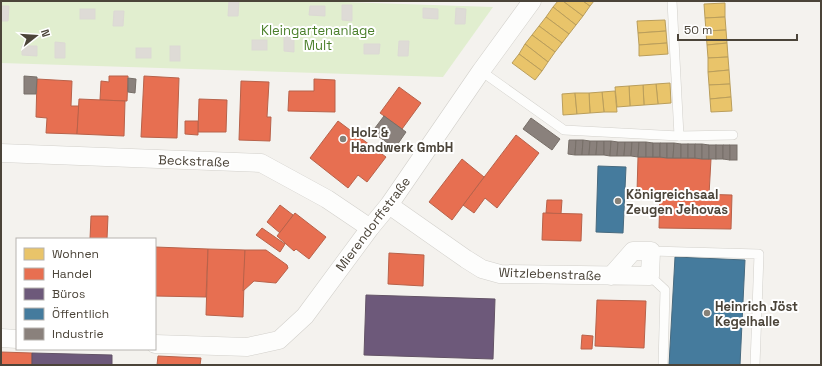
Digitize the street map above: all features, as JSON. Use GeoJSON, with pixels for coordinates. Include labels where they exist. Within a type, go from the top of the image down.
{"type":"FeatureCollection","features":[{"type":"Feature","properties":{"kind":"street","name":"Mierendorffstraße"},"geometry":{"type":"LineString","coordinates":[[156,344],[247,347],[279,340],[305,316],[370,228],[389,205],[481,71],[532,1]]}},
{"type":"Feature","properties":{"kind":"street","name":"Beckstraße"},"geometry":{"type":"LineString","coordinates":[[1,153],[261,163],[327,200],[370,228]]}},
{"type":"Feature","properties":{"kind":"street","name":"Witzlebenstraße"},"geometry":{"type":"LineString","coordinates":[[389,205],[466,259],[500,274],[650,276]]}},
{"type":"Feature","properties":{"kind":"street","name":"Witzlebenstraße"},"geometry":{"type":"LineString","coordinates":[[611,276],[633,251],[651,251]]}},
{"type":"Feature","properties":{"kind":"street"},"geometry":{"type":"LineString","coordinates":[[650,276],[651,251]]}},
{"type":"Feature","properties":{"kind":"street"},"geometry":{"type":"LineString","coordinates":[[1,338],[16,339]]}},
{"type":"Feature","properties":{"kind":"lane"},"geometry":{"type":"LineString","coordinates":[[672,1],[679,136]]}},
{"type":"Feature","properties":{"kind":"lane"},"geometry":{"type":"LineString","coordinates":[[481,71],[564,130],[679,136],[733,135]]}},
{"type":"Feature","properties":{"kind":"lane"},"geometry":{"type":"LineString","coordinates":[[651,251],[759,254],[756,365]]}},
{"type":"Feature","properties":{"kind":"lane"},"geometry":{"type":"LineString","coordinates":[[650,276],[665,290],[663,365]]}},
{"type":"Feature","properties":{"kind":"green space","name":"Kleingartenanlage Mult"},"geometry":{"type":"Polygon","coordinates":[[[1,1],[313,1],[493,7],[443,77],[1,63],[1,1]]]}},
{"type":"Feature","properties":{"kind":"building: Wohnen"},"geometry":{"type":"Polygon","coordinates":[[[558,1],[563,1],[583,16],[576,25],[553,7],[558,1]]]}},
{"type":"Feature","properties":{"kind":"building: Wohnen"},"geometry":{"type":"Polygon","coordinates":[[[563,1],[583,1],[590,6],[583,16],[563,1]]]}},
{"type":"Feature","properties":{"kind":"building: Wohnen"},"geometry":{"type":"Polygon","coordinates":[[[583,1],[594,1],[590,6],[583,1]]]}},
{"type":"Feature","properties":{"kind":"building: Wohnen"},"geometry":{"type":"Polygon","coordinates":[[[725,3],[725,17],[705,18],[704,4],[725,3]]]}},
{"type":"Feature","properties":{"kind":"building: Wohnen"},"geometry":{"type":"Polygon","coordinates":[[[553,7],[576,25],[569,34],[546,17],[553,7]]]}},
{"type":"Feature","properties":{"kind":"building: Wohnen"},"geometry":{"type":"Polygon","coordinates":[[[546,17],[569,34],[562,43],[539,26],[546,17]]]}},
{"type":"Feature","properties":{"kind":"building: Wohnen"},"geometry":{"type":"Polygon","coordinates":[[[725,17],[726,30],[706,31],[705,18],[725,17]]]}},
{"type":"Feature","properties":{"kind":"building: Wohnen"},"geometry":{"type":"Polygon","coordinates":[[[665,20],[666,31],[638,33],[637,21],[665,20]]]}},
{"type":"Feature","properties":{"kind":"building: Wohnen"},"geometry":{"type":"Polygon","coordinates":[[[539,26],[562,43],[555,52],[532,35],[539,26]]]}},
{"type":"Feature","properties":{"kind":"building: Wohnen"},"geometry":{"type":"Polygon","coordinates":[[[726,30],[727,43],[707,45],[706,31],[726,30]]]}},
{"type":"Feature","properties":{"kind":"building: Wohnen"},"geometry":{"type":"Polygon","coordinates":[[[666,31],[667,43],[639,45],[638,33],[666,31]]]}},
{"type":"Feature","properties":{"kind":"building: Wohnen"},"geometry":{"type":"Polygon","coordinates":[[[532,35],[555,52],[548,62],[525,44],[532,35]]]}},
{"type":"Feature","properties":{"kind":"building: Wohnen"},"geometry":{"type":"Polygon","coordinates":[[[667,43],[668,54],[639,56],[639,45],[667,43]]]}},
{"type":"Feature","properties":{"kind":"building: Wohnen"},"geometry":{"type":"Polygon","coordinates":[[[727,43],[728,57],[708,58],[707,45],[727,43]]]}},
{"type":"Feature","properties":{"kind":"building: Wohnen"},"geometry":{"type":"Polygon","coordinates":[[[525,44],[548,62],[542,71],[519,54],[525,44]]]}},
{"type":"Feature","properties":{"kind":"building: Wohnen"},"geometry":{"type":"Polygon","coordinates":[[[519,54],[542,71],[535,80],[512,63],[519,54]]]}},
{"type":"Feature","properties":{"kind":"building: Wohnen"},"geometry":{"type":"Polygon","coordinates":[[[728,57],[729,70],[708,72],[708,58],[728,57]]]}},
{"type":"Feature","properties":{"kind":"building: Wohnen"},"geometry":{"type":"Polygon","coordinates":[[[729,70],[730,84],[709,85],[708,72],[729,70]]]}},
{"type":"Feature","properties":{"kind":"building: Wohnen"},"geometry":{"type":"Polygon","coordinates":[[[670,83],[671,103],[658,104],[656,84],[670,83]]]}},
{"type":"Feature","properties":{"kind":"building: Wohnen"},"geometry":{"type":"Polygon","coordinates":[[[656,84],[658,104],[644,105],[643,85],[656,84]]]}},
{"type":"Feature","properties":{"kind":"building: Wohnen"},"geometry":{"type":"Polygon","coordinates":[[[730,84],[731,97],[710,99],[709,85],[730,84]]]}},
{"type":"Feature","properties":{"kind":"building: Wohnen"},"geometry":{"type":"Polygon","coordinates":[[[643,85],[644,105],[630,106],[629,86],[643,85]]]}},
{"type":"Feature","properties":{"kind":"building: Wohnen"},"geometry":{"type":"Polygon","coordinates":[[[629,86],[630,106],[617,107],[615,87],[629,86]]]}},
{"type":"Feature","properties":{"kind":"building: Wohnen"},"geometry":{"type":"Polygon","coordinates":[[[615,91],[617,112],[604,112],[602,92],[615,91]]]}},
{"type":"Feature","properties":{"kind":"building: Wohnen"},"geometry":{"type":"Polygon","coordinates":[[[602,92],[604,112],[590,113],[589,93],[602,92]]]}},
{"type":"Feature","properties":{"kind":"building: Wohnen"},"geometry":{"type":"Polygon","coordinates":[[[575,93],[577,114],[563,115],[562,94],[575,93]]]}},
{"type":"Feature","properties":{"kind":"building: Wohnen"},"geometry":{"type":"Polygon","coordinates":[[[575,93],[589,93],[590,113],[577,114],[575,93]]]}},
{"type":"Feature","properties":{"kind":"building: Wohnen"},"geometry":{"type":"Polygon","coordinates":[[[731,97],[732,111],[711,112],[710,99],[731,97]]]}},
{"type":"Feature","properties":{"kind":"building: Handel"},"geometry":{"type":"Polygon","coordinates":[[[109,76],[128,76],[127,101],[100,100],[101,81],[109,82],[109,76]]]}},
{"type":"Feature","properties":{"kind":"building: Handel"},"geometry":{"type":"Polygon","coordinates":[[[144,76],[179,78],[177,138],[141,137],[144,76]]]}},
{"type":"Feature","properties":{"kind":"building: Handel"},"geometry":{"type":"Polygon","coordinates":[[[37,79],[72,81],[71,106],[79,106],[77,134],[46,133],[47,118],[36,117],[37,79]]]}},
{"type":"Feature","properties":{"kind":"building: Handel"},"geometry":{"type":"Polygon","coordinates":[[[314,79],[335,80],[335,112],[288,111],[289,91],[314,91],[314,79]]]}},
{"type":"Feature","properties":{"kind":"building: Handel"},"geometry":{"type":"Polygon","coordinates":[[[241,81],[269,82],[267,117],[271,117],[270,141],[239,140],[241,81]]]}},
{"type":"Feature","properties":{"kind":"building: Handel"},"geometry":{"type":"Polygon","coordinates":[[[399,87],[421,103],[402,129],[380,113],[399,87]]]}},
{"type":"Feature","properties":{"kind":"building: Handel"},"geometry":{"type":"Polygon","coordinates":[[[79,99],[125,101],[124,136],[77,134],[79,99]]]}},
{"type":"Feature","properties":{"kind":"building: Handel"},"geometry":{"type":"Polygon","coordinates":[[[199,99],[227,100],[226,132],[198,132],[199,99]]]}},
{"type":"Feature","properties":{"kind":"building: Handel"},"geometry":{"type":"Polygon","coordinates":[[[185,121],[198,121],[198,135],[185,134],[185,121]]]}},
{"type":"Feature","properties":{"kind":"building: Handel","name":"Holz & Handwerk GmbH"},"geometry":{"type":"Polygon","coordinates":[[[338,121],[386,157],[367,182],[358,175],[348,188],[310,158],[338,121]]]}},
{"type":"Feature","properties":{"kind":"building: Handel"},"geometry":{"type":"Polygon","coordinates":[[[516,135],[539,153],[497,208],[485,198],[474,213],[463,205],[516,135]]]}},
{"type":"Feature","properties":{"kind":"building: Handel"},"geometry":{"type":"Polygon","coordinates":[[[638,157],[711,159],[709,195],[637,192],[638,157]]]}},
{"type":"Feature","properties":{"kind":"building: Handel"},"geometry":{"type":"Polygon","coordinates":[[[462,159],[484,177],[452,220],[429,202],[462,159]]]}},
{"type":"Feature","properties":{"kind":"building: Handel"},"geometry":{"type":"Polygon","coordinates":[[[660,193],[732,195],[731,229],[659,228],[660,193]]]}},
{"type":"Feature","properties":{"kind":"building: Handel"},"geometry":{"type":"Polygon","coordinates":[[[547,200],[562,200],[561,214],[546,213],[547,200]]]}},
{"type":"Feature","properties":{"kind":"building: Handel"},"geometry":{"type":"Polygon","coordinates":[[[280,205],[293,215],[280,233],[267,222],[280,205]]]}},
{"type":"Feature","properties":{"kind":"building: Handel"},"geometry":{"type":"Polygon","coordinates":[[[295,213],[326,237],[309,259],[296,249],[294,251],[277,236],[295,213]]]}},
{"type":"Feature","properties":{"kind":"building: Handel"},"geometry":{"type":"Polygon","coordinates":[[[543,213],[582,214],[581,241],[542,240],[543,213]]]}},
{"type":"Feature","properties":{"kind":"building: Handel"},"geometry":{"type":"Polygon","coordinates":[[[91,216],[108,216],[107,238],[90,238],[91,216]]]}},
{"type":"Feature","properties":{"kind":"building: Handel"},"geometry":{"type":"Polygon","coordinates":[[[262,228],[285,244],[280,252],[256,235],[262,228]]]}},
{"type":"Feature","properties":{"kind":"building: Handel"},"geometry":{"type":"Polygon","coordinates":[[[156,247],[208,249],[206,297],[156,296],[156,247]]]}},
{"type":"Feature","properties":{"kind":"building: Handel"},"geometry":{"type":"Polygon","coordinates":[[[208,249],[245,250],[243,317],[206,315],[208,249]]]}},
{"type":"Feature","properties":{"kind":"building: Handel"},"geometry":{"type":"Polygon","coordinates":[[[245,250],[266,250],[287,265],[288,268],[276,283],[254,281],[243,291],[245,250]]]}},
{"type":"Feature","properties":{"kind":"building: Handel"},"geometry":{"type":"Polygon","coordinates":[[[389,253],[424,255],[423,286],[388,284],[389,253]]]}},
{"type":"Feature","properties":{"kind":"building: Handel"},"geometry":{"type":"Polygon","coordinates":[[[597,300],[646,301],[644,348],[595,346],[597,300]]]}},
{"type":"Feature","properties":{"kind":"building: Handel"},"geometry":{"type":"Polygon","coordinates":[[[582,335],[593,336],[592,349],[581,349],[582,335]]]}},
{"type":"Feature","properties":{"kind":"building: Handel"},"geometry":{"type":"Polygon","coordinates":[[[1,352],[32,353],[32,365],[1,365],[1,352]]]}},
{"type":"Feature","properties":{"kind":"building: Handel"},"geometry":{"type":"Polygon","coordinates":[[[158,356],[201,358],[200,365],[157,365],[158,356]]]}},
{"type":"Feature","properties":{"kind":"building: Büros"},"geometry":{"type":"Polygon","coordinates":[[[366,295],[495,299],[493,359],[364,355],[366,295]]]}},
{"type":"Feature","properties":{"kind":"building: Büros"},"geometry":{"type":"Polygon","coordinates":[[[32,353],[112,355],[112,365],[32,365],[32,353]]]}},
{"type":"Feature","properties":{"kind":"building: Öffentlich"},"geometry":{"type":"Polygon","coordinates":[[[598,166],[626,167],[623,233],[596,232],[598,166]]]}},
{"type":"Feature","properties":{"kind":"building: Öffentlich","name":"Heinrich Jöst Kegelhalle"},"geometry":{"type":"Polygon","coordinates":[[[675,257],[745,260],[740,365],[669,365],[675,257]]]}},
{"type":"Feature","properties":{"kind":"building: Industrie"},"geometry":{"type":"Polygon","coordinates":[[[24,76],[37,77],[36,94],[24,94],[24,76]]]}},
{"type":"Feature","properties":{"kind":"building: Industrie"},"geometry":{"type":"Polygon","coordinates":[[[128,78],[136,79],[135,93],[128,92],[128,78]]]}},
{"type":"Feature","properties":{"kind":"building: Industrie"},"geometry":{"type":"Polygon","coordinates":[[[384,116],[406,132],[395,148],[372,132],[384,116]]]}},
{"type":"Feature","properties":{"kind":"building: Industrie"},"geometry":{"type":"Polygon","coordinates":[[[531,118],[560,139],[552,150],[523,129],[531,118]]]}},
{"type":"Feature","properties":{"kind":"building: Industrie"},"geometry":{"type":"Polygon","coordinates":[[[569,140],[576,140],[575,155],[568,154],[569,140]]]}},
{"type":"Feature","properties":{"kind":"building: Industrie"},"geometry":{"type":"Polygon","coordinates":[[[576,140],[583,140],[582,155],[575,155],[576,140]]]}},
{"type":"Feature","properties":{"kind":"building: Industrie"},"geometry":{"type":"Polygon","coordinates":[[[583,140],[590,141],[589,155],[582,155],[583,140]]]}},
{"type":"Feature","properties":{"kind":"building: Industrie"},"geometry":{"type":"Polygon","coordinates":[[[590,141],[597,141],[596,155],[589,155],[590,141]]]}},
{"type":"Feature","properties":{"kind":"building: Industrie"},"geometry":{"type":"Polygon","coordinates":[[[597,141],[604,141],[604,155],[596,155],[597,141]]]}},
{"type":"Feature","properties":{"kind":"building: Industrie"},"geometry":{"type":"Polygon","coordinates":[[[604,141],[611,141],[610,156],[604,155],[604,141]]]}},
{"type":"Feature","properties":{"kind":"building: Industrie"},"geometry":{"type":"Polygon","coordinates":[[[611,141],[618,142],[617,156],[610,156],[611,141]]]}},
{"type":"Feature","properties":{"kind":"building: Industrie"},"geometry":{"type":"Polygon","coordinates":[[[618,142],[625,142],[624,156],[617,156],[618,142]]]}},
{"type":"Feature","properties":{"kind":"building: Industrie"},"geometry":{"type":"Polygon","coordinates":[[[625,142],[632,142],[631,156],[624,156],[625,142]]]}},
{"type":"Feature","properties":{"kind":"building: Industrie"},"geometry":{"type":"Polygon","coordinates":[[[632,142],[639,142],[638,157],[631,156],[632,142]]]}},
{"type":"Feature","properties":{"kind":"building: Industrie"},"geometry":{"type":"Polygon","coordinates":[[[639,142],[646,142],[646,157],[638,157],[639,142]]]}},
{"type":"Feature","properties":{"kind":"building: Industrie"},"geometry":{"type":"Polygon","coordinates":[[[646,142],[653,143],[653,157],[646,157],[646,142]]]}},
{"type":"Feature","properties":{"kind":"building: Industrie"},"geometry":{"type":"Polygon","coordinates":[[[653,143],[660,143],[660,157],[653,157],[653,143]]]}},
{"type":"Feature","properties":{"kind":"building: Industrie"},"geometry":{"type":"Polygon","coordinates":[[[660,143],[667,143],[667,158],[660,157],[660,143]]]}},
{"type":"Feature","properties":{"kind":"building: Industrie"},"geometry":{"type":"Polygon","coordinates":[[[667,143],[674,143],[673,158],[667,158],[667,143]]]}},
{"type":"Feature","properties":{"kind":"building: Industrie"},"geometry":{"type":"Polygon","coordinates":[[[674,143],[681,144],[681,158],[673,158],[674,143]]]}},
{"type":"Feature","properties":{"kind":"building: Industrie"},"geometry":{"type":"Polygon","coordinates":[[[681,144],[688,144],[688,158],[681,158],[681,144]]]}},
{"type":"Feature","properties":{"kind":"building: Industrie"},"geometry":{"type":"Polygon","coordinates":[[[688,144],[695,144],[695,158],[688,158],[688,144]]]}},
{"type":"Feature","properties":{"kind":"building: Industrie"},"geometry":{"type":"Polygon","coordinates":[[[695,144],[702,144],[702,159],[695,158],[695,144]]]}},
{"type":"Feature","properties":{"kind":"building: Industrie"},"geometry":{"type":"Polygon","coordinates":[[[702,144],[709,145],[709,159],[702,159],[702,144]]]}},
{"type":"Feature","properties":{"kind":"building: Industrie"},"geometry":{"type":"Polygon","coordinates":[[[709,145],[716,145],[716,159],[709,159],[709,145]]]}},
{"type":"Feature","properties":{"kind":"building: Industrie"},"geometry":{"type":"Polygon","coordinates":[[[716,145],[723,145],[723,159],[716,159],[716,145]]]}},
{"type":"Feature","properties":{"kind":"building: Industrie"},"geometry":{"type":"Polygon","coordinates":[[[723,145],[730,145],[730,160],[723,159],[723,145]]]}},
{"type":"Feature","properties":{"kind":"building: Industrie"},"geometry":{"type":"Polygon","coordinates":[[[730,145],[737,145],[737,160],[730,160],[730,145]]]}},
{"type":"Feature","properties":{"kind":"building: Sonstige"},"geometry":{"type":"Polygon","coordinates":[[[229,1],[239,1],[238,16],[228,16],[229,1]]]}},
{"type":"Feature","properties":{"kind":"building: Sonstige"},"geometry":{"type":"Polygon","coordinates":[[[342,5],[352,5],[352,21],[342,20],[342,5]]]}},
{"type":"Feature","properties":{"kind":"building: Sonstige"},"geometry":{"type":"Polygon","coordinates":[[[1,6],[9,6],[8,21],[1,21],[1,6]]]}},
{"type":"Feature","properties":{"kind":"building: Sonstige"},"geometry":{"type":"Polygon","coordinates":[[[310,6],[325,6],[325,16],[309,15],[310,6]]]}},
{"type":"Feature","properties":{"kind":"building: Sonstige"},"geometry":{"type":"Polygon","coordinates":[[[423,8],[438,9],[438,19],[423,18],[423,8]]]}},
{"type":"Feature","properties":{"kind":"building: Sonstige"},"geometry":{"type":"Polygon","coordinates":[[[456,8],[466,9],[465,24],[455,24],[456,8]]]}},
{"type":"Feature","properties":{"kind":"building: Sonstige"},"geometry":{"type":"Polygon","coordinates":[[[80,9],[95,9],[95,19],[80,19],[80,9]]]}},
{"type":"Feature","properties":{"kind":"building: Sonstige"},"geometry":{"type":"Polygon","coordinates":[[[114,11],[124,11],[123,26],[113,26],[114,11]]]}},
{"type":"Feature","properties":{"kind":"building: Sonstige"},"geometry":{"type":"Polygon","coordinates":[[[284,36],[294,36],[294,52],[284,51],[284,36]]]}},
{"type":"Feature","properties":{"kind":"building: Sonstige"},"geometry":{"type":"Polygon","coordinates":[[[252,40],[267,40],[267,50],[252,50],[252,40]]]}},
{"type":"Feature","properties":{"kind":"building: Sonstige"},"geometry":{"type":"Polygon","coordinates":[[[399,41],[409,41],[408,56],[398,56],[399,41]]]}},
{"type":"Feature","properties":{"kind":"building: Sonstige"},"geometry":{"type":"Polygon","coordinates":[[[55,42],[65,43],[65,58],[55,58],[55,42]]]}},
{"type":"Feature","properties":{"kind":"building: Sonstige"},"geometry":{"type":"Polygon","coordinates":[[[364,44],[380,44],[379,54],[364,54],[364,44]]]}},
{"type":"Feature","properties":{"kind":"building: Sonstige"},"geometry":{"type":"Polygon","coordinates":[[[22,46],[37,46],[37,56],[22,55],[22,46]]]}},
{"type":"Feature","properties":{"kind":"building: Sonstige"},"geometry":{"type":"Polygon","coordinates":[[[170,46],[180,46],[180,61],[170,61],[170,46]]]}},
{"type":"Feature","properties":{"kind":"building: Sonstige"},"geometry":{"type":"Polygon","coordinates":[[[136,48],[151,48],[151,58],[136,58],[136,48]]]}},
{"type":"Feature","properties":{"kind":"place","name":"Holz & Handwerk GmbH"},"geometry":{"type":"Point","coordinates":[343,139]}},
{"type":"Feature","properties":{"kind":"place","name":"Königreichsaal Zeugen Jehovas"},"geometry":{"type":"Point","coordinates":[618,201]}},
{"type":"Feature","properties":{"kind":"place","name":"Heinrich Jöst Kegelhalle"},"geometry":{"type":"Point","coordinates":[707,313]}}]}
